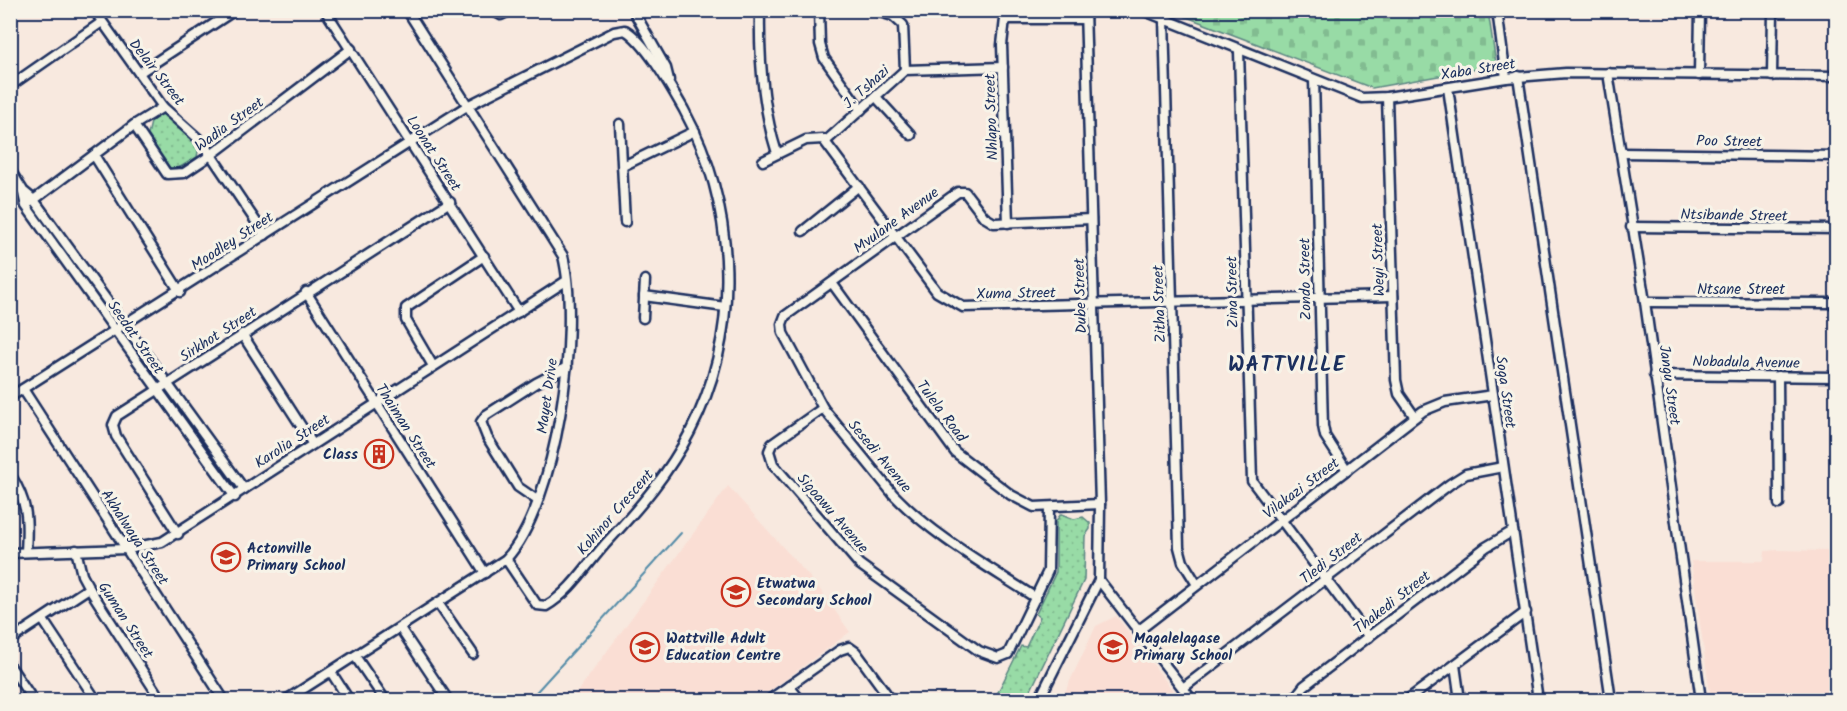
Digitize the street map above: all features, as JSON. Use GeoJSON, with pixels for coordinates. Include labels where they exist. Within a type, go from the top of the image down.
{"type":"FeatureCollection","features":[{"type":"Feature","properties":{"kind":"street","name":"Delair Street"},"geometry":{"type":"LineString","coordinates":[[94,10],[163,107],[212,155],[265,235]]}},
{"type":"Feature","properties":{"kind":"street"},"geometry":{"type":"LineString","coordinates":[[138,73],[235,10]]}},
{"type":"Feature","properties":{"kind":"street","name":"Loonat Street"},"geometry":{"type":"LineString","coordinates":[[325,10],[519,312]]}},
{"type":"Feature","properties":{"kind":"street","name":"Mayet Drive"},"geometry":{"type":"LineString","coordinates":[[288,700],[506,559],[523,537],[551,460],[567,367],[566,281],[561,250],[407,10]]}},
{"type":"Feature","properties":{"kind":"street"},"geometry":{"type":"LineString","coordinates":[[492,10],[501,15],[511,10]]}},
{"type":"Feature","properties":{"kind":"street"},"geometry":{"type":"LineString","coordinates":[[633,10],[666,68],[671,86]]}},
{"type":"Feature","properties":{"kind":"street"},"geometry":{"type":"LineString","coordinates":[[760,10],[763,94],[769,128],[777,153]]}},
{"type":"Feature","properties":{"kind":"street"},"geometry":{"type":"LineString","coordinates":[[819,10],[820,44],[824,58],[861,110]]}},
{"type":"Feature","properties":{"kind":"street"},"geometry":{"type":"LineString","coordinates":[[873,10],[893,16],[903,25],[905,70]]}},
{"type":"Feature","properties":{"kind":"street","name":"Xaba Street"},"geometry":{"type":"LineString","coordinates":[[1142,10],[1239,51],[1362,98],[1387,97],[1518,76],[1608,73],[1836,76]]}},
{"type":"Feature","properties":{"kind":"street"},"geometry":{"type":"LineString","coordinates":[[1497,10],[1506,78]]}},
{"type":"Feature","properties":{"kind":"street"},"geometry":{"type":"LineString","coordinates":[[1699,75],[1700,10]]}},
{"type":"Feature","properties":{"kind":"street"},"geometry":{"type":"LineString","coordinates":[[1772,76],[1773,10]]}},
{"type":"Feature","properties":{"kind":"street"},"geometry":{"type":"LineString","coordinates":[[1006,15],[1085,15]]}},
{"type":"Feature","properties":{"kind":"street","name":"Nhlapo Street"},"geometry":{"type":"LineString","coordinates":[[1006,15],[1003,67],[1008,223]]}},
{"type":"Feature","properties":{"kind":"street","name":"Dube Street"},"geometry":{"type":"LineString","coordinates":[[1085,15],[1100,504],[1099,580]]}},
{"type":"Feature","properties":{"kind":"street","name":"Zitha Street"},"geometry":{"type":"LineString","coordinates":[[1164,19],[1179,547],[1183,562],[1196,583]]}},
{"type":"Feature","properties":{"kind":"street"},"geometry":{"type":"LineString","coordinates":[[10,86],[102,22]]}},
{"type":"Feature","properties":{"kind":"street","name":"Kohinor Crescent"},"geometry":{"type":"LineString","coordinates":[[467,106],[621,30],[628,32],[671,86],[695,131],[714,181],[727,252],[725,307],[719,350],[701,410],[668,470],[643,503],[566,590],[546,606],[540,606],[533,601],[506,559]]}},
{"type":"Feature","properties":{"kind":"street","name":"Wadia Street"},"geometry":{"type":"LineString","coordinates":[[134,125],[167,174],[184,172],[212,155],[351,49]]}},
{"type":"Feature","properties":{"kind":"street","name":"Zina Street"},"geometry":{"type":"LineString","coordinates":[[1239,51],[1251,477],[1254,485],[1369,637]]}},
{"type":"Feature","properties":{"kind":"street","name":"J. Tshazi"},"geometry":{"type":"LineString","coordinates":[[826,141],[905,70],[1003,67]]}},
{"type":"Feature","properties":{"kind":"street","name":"Jangu Street"},"geometry":{"type":"LineString","coordinates":[[1608,73],[1631,227],[1645,302],[1701,700]]}},
{"type":"Feature","properties":{"kind":"street"},"geometry":{"type":"LineString","coordinates":[[1518,76],[1611,700]]}},
{"type":"Feature","properties":{"kind":"street","name":"Zondo Street"},"geometry":{"type":"LineString","coordinates":[[1314,80],[1323,431],[1347,470]]}},
{"type":"Feature","properties":{"kind":"street","name":"Soga Street"},"geometry":{"type":"LineString","coordinates":[[1448,88],[1512,531],[1539,700]]}},
{"type":"Feature","properties":{"kind":"street","name":"Weyi Street"},"geometry":{"type":"LineString","coordinates":[[1387,97],[1397,389],[1415,417]]}},
{"type":"Feature","properties":{"kind":"street"},"geometry":{"type":"LineString","coordinates":[[876,98],[911,135]]}},
{"type":"Feature","properties":{"kind":"street","name":"Moodley Street"},"geometry":{"type":"LineString","coordinates":[[10,397],[180,292],[467,106]]}},
{"type":"Feature","properties":{"kind":"street"},"geometry":{"type":"LineString","coordinates":[[26,206],[134,125],[163,107]]}},
{"type":"Feature","properties":{"kind":"street"},"geometry":{"type":"LineString","coordinates":[[620,124],[625,222]]}},
{"type":"Feature","properties":{"kind":"street"},"geometry":{"type":"LineString","coordinates":[[623,166],[695,131]]}},
{"type":"Feature","properties":{"kind":"street"},"geometry":{"type":"LineString","coordinates":[[763,161],[810,139],[819,138],[826,141]]}},
{"type":"Feature","properties":{"kind":"street","name":"Xuma Street"},"geometry":{"type":"LineString","coordinates":[[826,141],[898,236],[936,292],[954,304],[979,308],[1393,296]]}},
{"type":"Feature","properties":{"kind":"street","name":"Poo Street"},"geometry":{"type":"LineString","coordinates":[[1621,153],[1836,156]]}},
{"type":"Feature","properties":{"kind":"street"},"geometry":{"type":"LineString","coordinates":[[94,155],[180,292]]}},
{"type":"Feature","properties":{"kind":"street","name":"Seedat Street"},"geometry":{"type":"LineString","coordinates":[[10,170],[244,489]]}},
{"type":"Feature","properties":{"kind":"street"},"geometry":{"type":"LineString","coordinates":[[803,231],[859,186]]}},
{"type":"Feature","properties":{"kind":"street","name":"Seedat Street"},"geometry":{"type":"LineString","coordinates":[[22,189],[26,206],[235,497]]}},
{"type":"Feature","properties":{"kind":"street","name":"Mvulane Avenue"},"geometry":{"type":"LineString","coordinates":[[790,346],[781,328],[785,316],[953,195],[962,191],[990,222],[1091,219]]}},
{"type":"Feature","properties":{"kind":"street","name":"Sirkhot Street"},"geometry":{"type":"LineString","coordinates":[[178,534],[113,430],[117,416],[306,292],[450,202]]}},
{"type":"Feature","properties":{"kind":"street","name":"Ntsibande Street"},"geometry":{"type":"LineString","coordinates":[[1631,227],[1836,229]]}},
{"type":"Feature","properties":{"kind":"street"},"geometry":{"type":"LineString","coordinates":[[433,366],[406,320],[406,308],[484,256]]}},
{"type":"Feature","properties":{"kind":"street"},"geometry":{"type":"LineString","coordinates":[[643,318],[645,280]]}},
{"type":"Feature","properties":{"kind":"street","name":"Karolia Street"},"geometry":{"type":"LineString","coordinates":[[10,553],[126,549],[156,545],[178,534],[312,443],[566,281]]}},
{"type":"Feature","properties":{"kind":"street","name":"Tulela Road"},"geometry":{"type":"LineString","coordinates":[[832,284],[955,452],[1026,504],[1049,508],[1100,504]]}},
{"type":"Feature","properties":{"kind":"street","name":"Thaiman Street"},"geometry":{"type":"LineString","coordinates":[[306,292],[485,573]]}},
{"type":"Feature","properties":{"kind":"street"},"geometry":{"type":"LineString","coordinates":[[644,296],[725,307]]}},
{"type":"Feature","properties":{"kind":"street","name":"Ntsane Street"},"geometry":{"type":"LineString","coordinates":[[1645,302],[1836,303]]}},
{"type":"Feature","properties":{"kind":"street"},"geometry":{"type":"LineString","coordinates":[[242,334],[312,443]]}},
{"type":"Feature","properties":{"kind":"street","name":"Sesedi Avenue"},"geometry":{"type":"LineString","coordinates":[[790,346],[823,408],[905,507],[963,551],[1036,598]]}},
{"type":"Feature","properties":{"kind":"street"},"geometry":{"type":"LineString","coordinates":[[537,500],[518,487],[487,438],[481,422],[486,415],[536,382],[567,367]]}},
{"type":"Feature","properties":{"kind":"street","name":"Nobadula Avenue"},"geometry":{"type":"LineString","coordinates":[[1654,375],[1836,377]]}},
{"type":"Feature","properties":{"kind":"street"},"geometry":{"type":"LineString","coordinates":[[1778,376],[1779,504]]}},
{"type":"Feature","properties":{"kind":"street","name":"Akhalwaya Street"},"geometry":{"type":"LineString","coordinates":[[23,389],[224,700]]}},
{"type":"Feature","properties":{"kind":"street","name":"Vilakazi Street"},"geometry":{"type":"LineString","coordinates":[[1138,631],[1196,583],[1415,417],[1436,405],[1493,395]]}},
{"type":"Feature","properties":{"kind":"street","name":"Sigoawu Avenue"},"geometry":{"type":"LineString","coordinates":[[823,408],[772,444],[769,451],[773,464],[860,564],[979,651],[994,658],[1004,657],[1011,649],[1036,598]]}},
{"type":"Feature","properties":{"kind":"street","name":"Tledi Street"},"geometry":{"type":"LineString","coordinates":[[1183,688],[1449,484],[1467,474],[1503,467]]}},
{"type":"Feature","properties":{"kind":"street"},"geometry":{"type":"LineString","coordinates":[[10,474],[23,495],[27,508],[26,552]]}},
{"type":"Feature","properties":{"kind":"street"},"geometry":{"type":"LineString","coordinates":[[1036,598],[1048,571],[1049,508]]}},
{"type":"Feature","properties":{"kind":"street","name":"Thakedi Street"},"geometry":{"type":"LineString","coordinates":[[1293,700],[1304,686],[1486,547],[1512,531]]}},
{"type":"Feature","properties":{"kind":"street","name":"Guman Street"},"geometry":{"type":"LineString","coordinates":[[76,550],[82,575],[89,588],[161,700]]}},
{"type":"Feature","properties":{"kind":"street"},"geometry":{"type":"LineString","coordinates":[[1039,700],[1099,580],[1192,700]]}},
{"type":"Feature","properties":{"kind":"street"},"geometry":{"type":"LineString","coordinates":[[10,640],[89,588]]}},
{"type":"Feature","properties":{"kind":"street"},"geometry":{"type":"LineString","coordinates":[[438,603],[473,654]]}},
{"type":"Feature","properties":{"kind":"street"},"geometry":{"type":"LineString","coordinates":[[1407,700],[1526,612]]}},
{"type":"Feature","properties":{"kind":"street"},"geometry":{"type":"LineString","coordinates":[[43,620],[96,700]]}},
{"type":"Feature","properties":{"kind":"street"},"geometry":{"type":"LineString","coordinates":[[400,628],[448,700]]}},
{"type":"Feature","properties":{"kind":"street"},"geometry":{"type":"LineString","coordinates":[[769,700],[840,650],[853,649],[891,700]]}},
{"type":"Feature","properties":{"kind":"street"},"geometry":{"type":"LineString","coordinates":[[355,656],[385,700]]}},
{"type":"Feature","properties":{"kind":"street"},"geometry":{"type":"LineString","coordinates":[[1455,665],[1460,700]]}},
{"type":"Feature","properties":{"kind":"street"},"geometry":{"type":"LineString","coordinates":[[10,666],[33,700]]}},
{"type":"Feature","properties":{"kind":"street"},"geometry":{"type":"LineString","coordinates":[[331,672],[349,700]]}},
{"type":"Feature","properties":{"kind":"street"},"geometry":{"type":"LineString","coordinates":[[789,686],[800,700]]}},
{"type":"Feature","properties":{"kind":"shaded area","name":"Etwatwa Secondary School"},"geometry":{"type":"Polygon","coordinates":[[[728,486],[816,584],[850,632],[757,700],[579,700],[575,695],[728,486]]]}},
{"type":"Feature","properties":{"kind":"shaded area"},"geometry":{"type":"Polygon","coordinates":[[[1765,551],[1829,551],[1834,554],[1831,700],[1711,700],[1691,561],[1764,561],[1765,551]]]}},
{"type":"Feature","properties":{"kind":"shaded area","name":"Magalelagase Primary School"},"geometry":{"type":"Polygon","coordinates":[[[1116,616],[1180,700],[1061,700],[1096,626],[1116,616]]]}},
{"type":"Feature","properties":{"kind":"green space"},"geometry":{"type":"Polygon","coordinates":[[[1171,11],[1488,11],[1496,63],[1477,69],[1372,88],[1171,11]]]}},
{"type":"Feature","properties":{"kind":"green space"},"geometry":{"type":"Polygon","coordinates":[[[160,114],[168,116],[199,146],[197,157],[177,169],[170,168],[148,135],[151,122],[160,114]]]}},
{"type":"Feature","properties":{"kind":"green space"},"geometry":{"type":"Polygon","coordinates":[[[1061,514],[1074,519],[1083,517],[1090,523],[1090,529],[1085,536],[1084,580],[1026,700],[994,700],[1021,646],[1026,647],[1040,617],[1036,614],[1056,572],[1056,521],[1061,514]]]}},
{"type":"Feature","properties":{"kind":"waterway"},"geometry":{"type":"LineString","coordinates":[[529,700],[681,533]]}},
{"type":"Feature","properties":{"kind":"place","name":"Class"},"geometry":{"type":"Point","coordinates":[379,454]}},
{"type":"Feature","properties":{"kind":"place","name":"Actonville Primary School"},"geometry":{"type":"Point","coordinates":[226,557]}},
{"type":"Feature","properties":{"kind":"place","name":"Etwatwa Secondary School"},"geometry":{"type":"Point","coordinates":[736,592]}},
{"type":"Feature","properties":{"kind":"place","name":"Wattville Adult Education Centre"},"geometry":{"type":"Point","coordinates":[645,647]}},
{"type":"Feature","properties":{"kind":"place","name":"Magalelagase Primary School"},"geometry":{"type":"Point","coordinates":[1113,647]}},
{"type":"Feature","properties":{"kind":"district","name":"WATTVILLE"},"geometry":{"type":"Point","coordinates":[1287,364]}}]}
